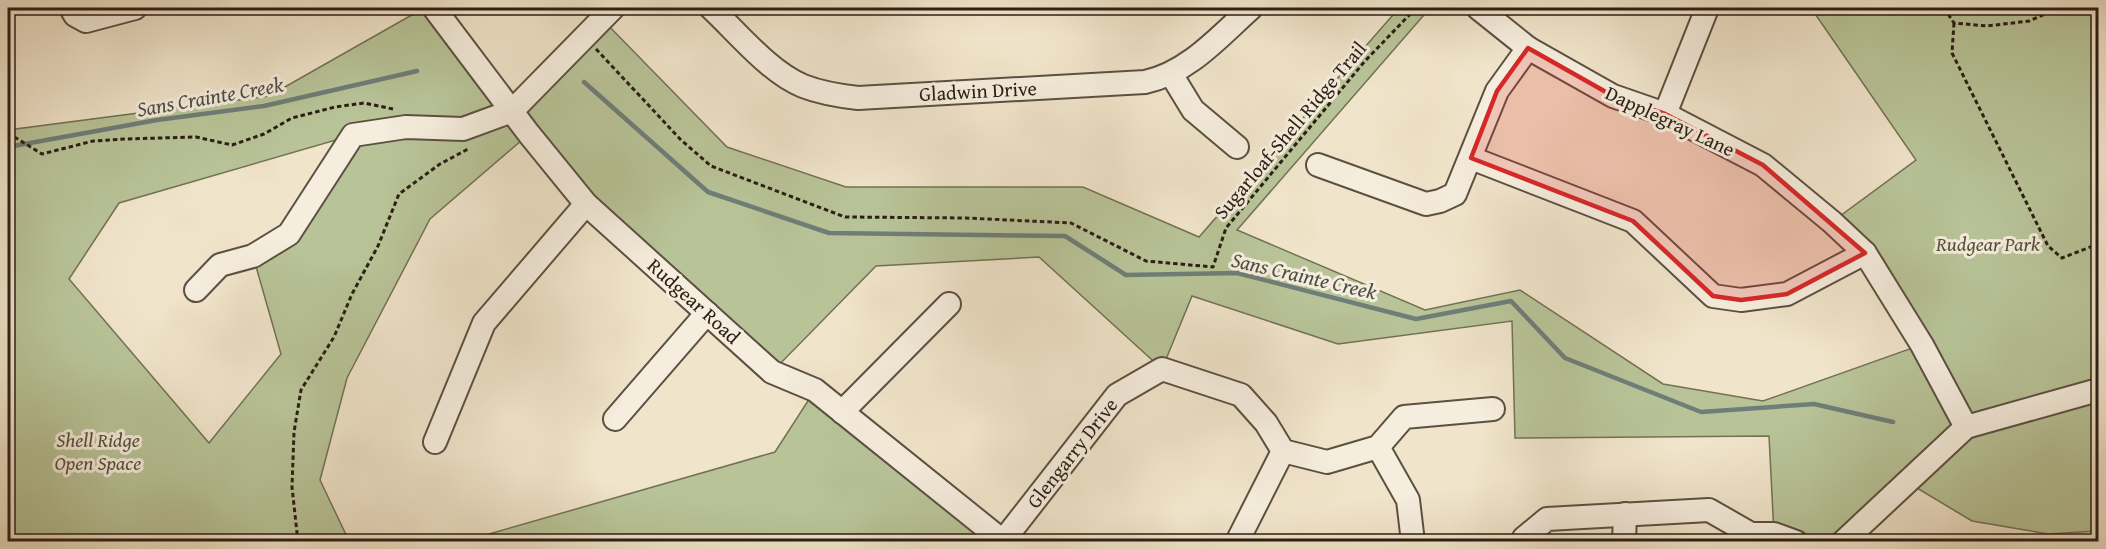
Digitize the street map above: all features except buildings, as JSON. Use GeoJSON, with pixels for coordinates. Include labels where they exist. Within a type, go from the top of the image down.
{"type":"FeatureCollection","features":[{"type":"Feature","properties":{"kind":"street"},"geometry":{"type":"LineString","coordinates":[[71,8],[75,15],[86,21],[135,8]]}},
{"type":"Feature","properties":{"kind":"street","name":"Rudgear Road"},"geometry":{"type":"LineString","coordinates":[[434,8],[586,204],[772,372],[815,390],[1003,541]]}},
{"type":"Feature","properties":{"kind":"street"},"geometry":{"type":"LineString","coordinates":[[196,290],[220,266],[253,256],[289,234],[353,135],[406,127],[463,129],[512,111],[614,8]]}},
{"type":"Feature","properties":{"kind":"street","name":"Gladwin Drive"},"geometry":{"type":"LineString","coordinates":[[711,8],[772,66],[788,78],[802,86],[837,96],[858,98],[1145,82],[1171,74],[1204,51],[1251,8]]}},
{"type":"Feature","properties":{"kind":"street","name":"Dapplegray Lane"},"geometry":{"type":"LineString","coordinates":[[1478,8],[1527,48],[1613,96],[1665,114],[1763,165],[1832,222],[1865,253],[1922,345],[1966,427]]}},
{"type":"Feature","properties":{"kind":"street"},"geometry":{"type":"LineString","coordinates":[[1665,114],[1706,11]]}},
{"type":"Feature","properties":{"kind":"street"},"geometry":{"type":"LineString","coordinates":[[1318,165],[1426,204],[1455,194],[1497,91],[1527,48]]}},
{"type":"Feature","properties":{"kind":"street"},"geometry":{"type":"LineString","coordinates":[[1171,74],[1193,110],[1237,147]]}},
{"type":"Feature","properties":{"kind":"street"},"geometry":{"type":"LineString","coordinates":[[1471,158],[1633,221],[1713,296],[1742,300],[1787,294],[1865,253]]}},
{"type":"Feature","properties":{"kind":"street"},"geometry":{"type":"LineString","coordinates":[[435,442],[484,323],[586,204]]}},
{"type":"Feature","properties":{"kind":"street"},"geometry":{"type":"LineString","coordinates":[[842,412],[949,304]]}},
{"type":"Feature","properties":{"kind":"street"},"geometry":{"type":"LineString","coordinates":[[615,419],[707,313]]}},
{"type":"Feature","properties":{"kind":"street","name":"Glengarry Drive"},"geometry":{"type":"LineString","coordinates":[[1003,541],[1117,395],[1162,369],[1241,395],[1266,423],[1283,451]]}},
{"type":"Feature","properties":{"kind":"street"},"geometry":{"type":"LineString","coordinates":[[1843,542],[1966,427],[2098,390]]}},
{"type":"Feature","properties":{"kind":"street"},"geometry":{"type":"LineString","coordinates":[[1237,542],[1283,451],[1327,462],[1378,447],[1404,417],[1493,409]]}},
{"type":"Feature","properties":{"kind":"street"},"geometry":{"type":"LineString","coordinates":[[1378,447],[1408,500],[1413,542]]}},
{"type":"Feature","properties":{"kind":"street"},"geometry":{"type":"LineString","coordinates":[[1524,538],[1548,519],[1710,510],[1752,538],[1774,534],[1796,542]]}},
{"type":"Feature","properties":{"kind":"street"},"geometry":{"type":"LineString","coordinates":[[1624,542],[1625,514]]}},
{"type":"Feature","properties":{"kind":"path","name":"Sugarloaf-Shell Ridge Trail"},"geometry":{"type":"LineString","coordinates":[[585,37],[681,140],[711,166],[845,217],[966,218],[1071,223],[1146,261],[1213,267],[1226,228],[1365,61],[1416,8]]}},
{"type":"Feature","properties":{"kind":"path"},"geometry":{"type":"LineString","coordinates":[[1944,8],[1954,23],[1952,53],[2048,246],[2062,258],[2098,246]]}},
{"type":"Feature","properties":{"kind":"path"},"geometry":{"type":"LineString","coordinates":[[1954,23],[1987,26],[2028,21],[2059,8]]}},
{"type":"Feature","properties":{"kind":"path"},"geometry":{"type":"LineString","coordinates":[[8,133],[42,154],[93,141],[196,136],[232,146],[264,134],[292,118],[364,103],[392,109],[406,127]]}},
{"type":"Feature","properties":{"kind":"path"},"geometry":{"type":"LineString","coordinates":[[298,542],[292,487],[294,432],[301,390],[334,336],[352,294],[378,246],[399,194],[440,164],[477,144]]}},
{"type":"Feature","properties":{"kind":"highlighted area"},"geometry":{"type":"Polygon","coordinates":[[[1528,48],[1613,96],[1665,114],[1763,165],[1865,253],[1787,294],[1741,300],[1713,296],[1633,221],[1471,158],[1497,91],[1528,48]]]}},
{"type":"Feature","properties":{"kind":"green space"},"geometry":{"type":"Polygon","coordinates":[[[424,8],[513,111],[602,19],[727,147],[846,187],[1083,187],[1199,237],[1399,8],[1430,8],[1237,230],[1425,310],[1520,290],[1663,384],[1763,401],[1921,345],[1832,222],[1916,160],[1811,8],[2098,8],[2098,531],[2048,534],[1972,521],[1907,482],[1843,541],[1796,541],[1774,534],[1769,436],[1515,438],[1512,321],[1338,344],[1192,296],[1162,369],[1039,257],[876,266],[772,372],[529,134],[430,219],[347,378],[320,480],[349,541],[8,541],[8,130],[269,96],[424,8]],[[353,135],[119,203],[69,279],[209,443],[281,354],[253,256],[289,234],[353,135]]]}},
{"type":"Feature","properties":{"kind":"green space"},"geometry":{"type":"Polygon","coordinates":[[[815,390],[1004,542],[461,542],[775,452],[815,390]]]}},
{"type":"Feature","properties":{"kind":"waterway","name":"Sans Crainte Creek"},"geometry":{"type":"LineString","coordinates":[[8,147],[157,120],[264,106],[417,71]]}},
{"type":"Feature","properties":{"kind":"waterway","name":"Sans Crainte Creek"},"geometry":{"type":"LineString","coordinates":[[584,82],[708,192],[829,233],[1065,236],[1126,275],[1237,273],[1416,319],[1511,301],[1565,358],[1701,412],[1814,404],[1893,422]]}},
{"type":"Feature","properties":{"kind":"park label","name":"Rudgear Park"},"geometry":{"type":"Point","coordinates":[1988,244]}},
{"type":"Feature","properties":{"kind":"park label","name":"Shell Ridge Open Space"},"geometry":{"type":"Point","coordinates":[98,452]}}]}
